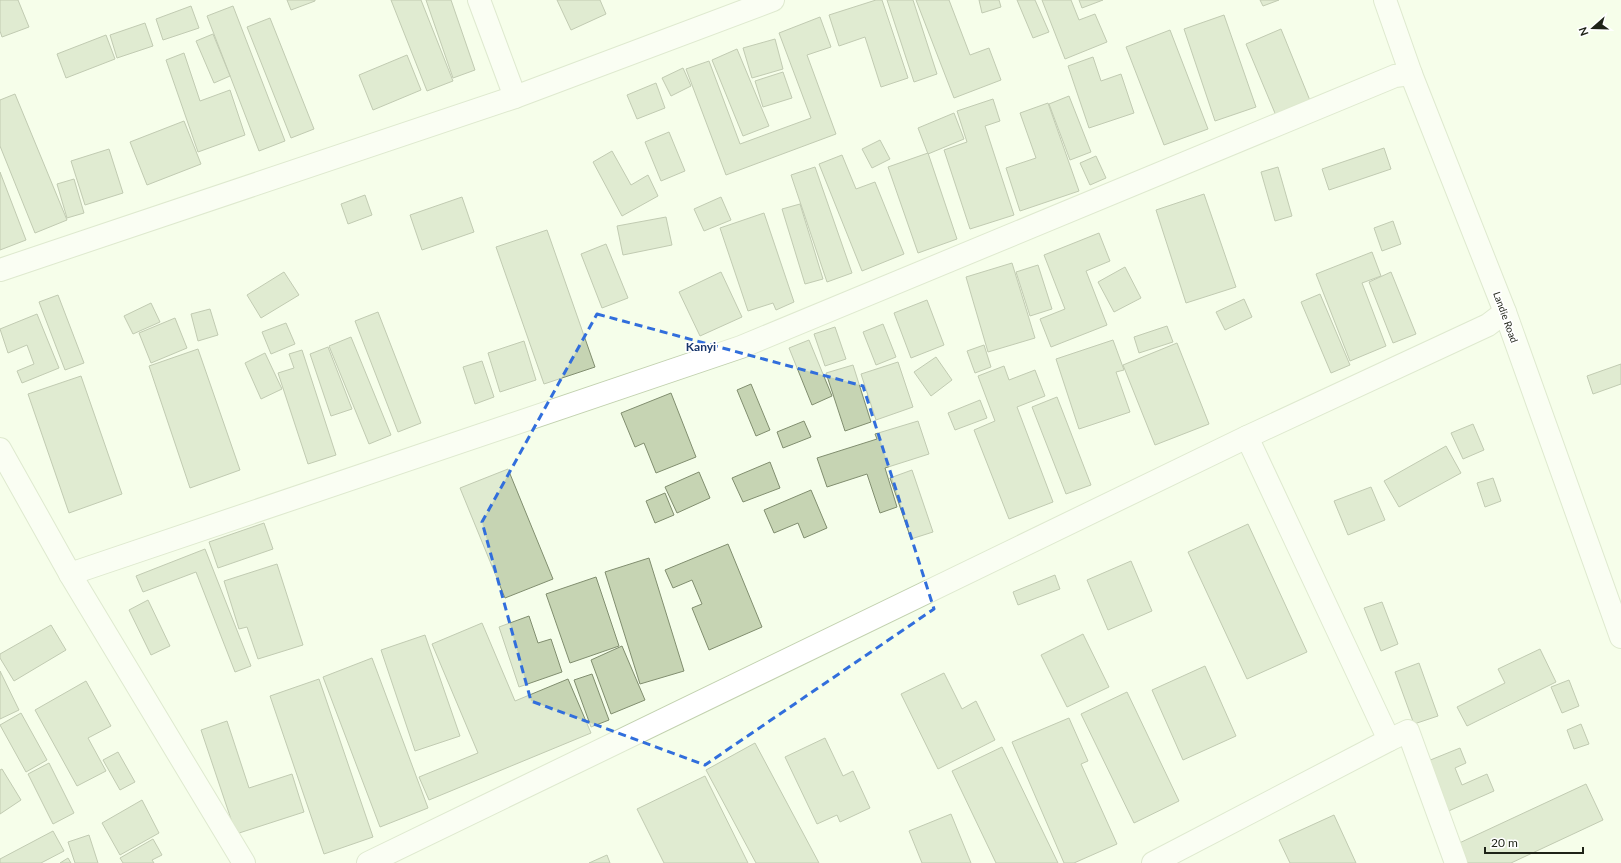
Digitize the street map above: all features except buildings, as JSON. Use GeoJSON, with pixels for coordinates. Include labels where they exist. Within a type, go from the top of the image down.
{"type":"FeatureCollection","features":[{"type":"Feature","properties":{"kind":"street"},"geometry":{"type":"LineString","coordinates":[[479,0],[515,97]]}},
{"type":"Feature","properties":{"kind":"street"},"geometry":{"type":"LineString","coordinates":[[0,270],[515,97],[773,0]]}},
{"type":"Feature","properties":{"kind":"street","name":"Landie Road"},"geometry":{"type":"LineString","coordinates":[[1385,0],[1411,74],[1505,312],[1621,637]]}},
{"type":"Feature","properties":{"kind":"street"},"geometry":{"type":"LineString","coordinates":[[70,574],[741,348],[1395,76],[1411,74]]}},
{"type":"Feature","properties":{"kind":"street"},"geometry":{"type":"LineString","coordinates":[[368,863],[1247,437],[1488,325],[1505,312]]}},
{"type":"Feature","properties":{"kind":"street"},"geometry":{"type":"LineString","coordinates":[[1247,437],[1389,740]]}},
{"type":"Feature","properties":{"kind":"street"},"geometry":{"type":"LineString","coordinates":[[0,449],[70,574],[244,863]]}},
{"type":"Feature","properties":{"kind":"street"},"geometry":{"type":"LineString","coordinates":[[1153,863],[1408,731],[1456,863]]}},
{"type":"Feature","properties":{"kind":"highlighted area"},"geometry":{"type":"Polygon","coordinates":[[[597,314],[863,386],[934,609],[705,765],[531,701],[482,522],[597,314]]]}},
{"type":"Feature","properties":{"kind":"district","name":"Kanyi"},"geometry":{"type":"Point","coordinates":[701,347]}}]}
